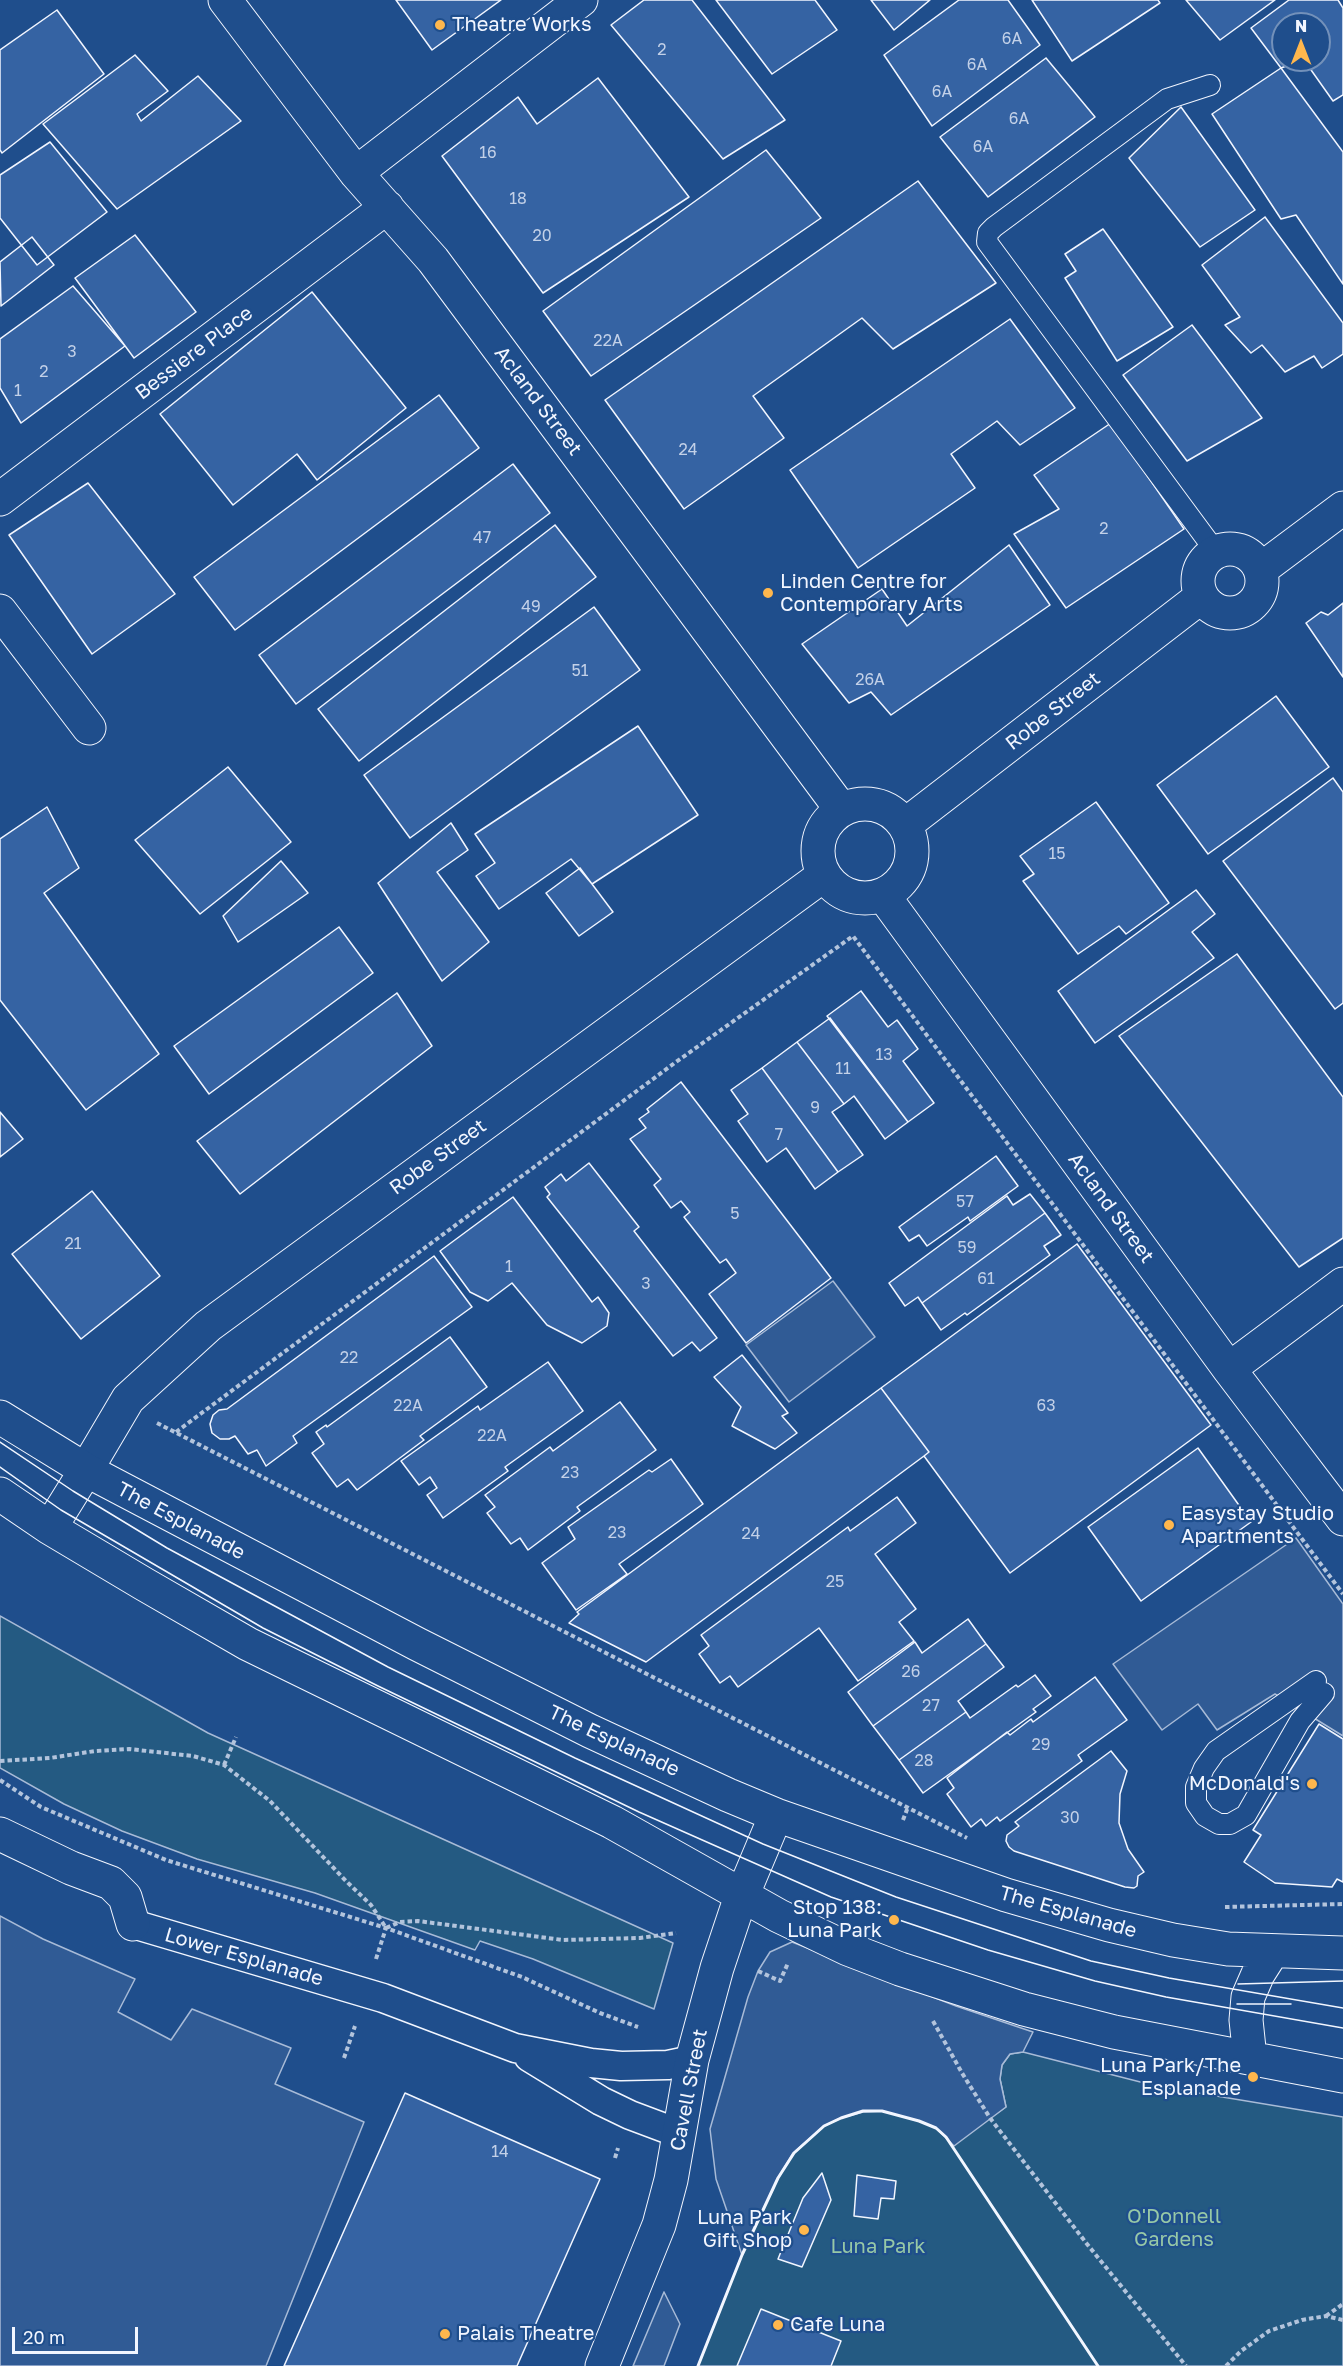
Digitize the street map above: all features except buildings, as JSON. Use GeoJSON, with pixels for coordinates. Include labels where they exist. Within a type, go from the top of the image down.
{"type":"FeatureCollection","features":[{"type":"Feature","properties":{"kind":"street","name":"Acland Street"},"geometry":{"type":"LineString","coordinates":[[225,0],[356,173],[433,261],[842,809]]}},
{"type":"Feature","properties":{"kind":"street"},"geometry":{"type":"LineString","coordinates":[[356,173],[581,0]]}},
{"type":"Feature","properties":{"kind":"street","name":"Bessiere Place"},"geometry":{"type":"LineString","coordinates":[[0,499],[387,207]]}},
{"type":"Feature","properties":{"kind":"street"},"geometry":{"type":"LineString","coordinates":[[1260,570],[1343,508]]}},
{"type":"Feature","properties":{"kind":"street"},"geometry":{"type":"LineString","coordinates":[[1229,549],[1242,551],[1253,559],[1260,570],[1262,586],[1256,600],[1243,610],[1228,613],[1220,611],[1212,608],[1202,597],[1198,580],[1200,572],[1203,564],[1216,552],[1229,549]]}},
{"type":"Feature","properties":{"kind":"street","name":"Robe Street"},"geometry":{"type":"LineString","coordinates":[[905,825],[1202,597]]}},
{"type":"Feature","properties":{"kind":"street"},"geometry":{"type":"LineString","coordinates":[[0,611],[89,728]]}},
{"type":"Feature","properties":{"kind":"street"},"geometry":{"type":"LineString","coordinates":[[869,803],[890,810],[905,825],[911,838],[913,852],[910,865],[895,888],[883,895],[870,898],[843,893],[832,886],[824,875],[818,861],[817,846],[821,831],[829,818],[842,809],[855,804],[869,803]]}},
{"type":"Feature","properties":{"kind":"street","name":"Robe Street"},"geometry":{"type":"LineString","coordinates":[[50,1528],[128,1399],[208,1326],[824,875]]}},
{"type":"Feature","properties":{"kind":"street","name":"Acland Street"},"geometry":{"type":"LineString","coordinates":[[883,895],[1229,1369],[1343,1519]]}},
{"type":"Feature","properties":{"kind":"street"},"geometry":{"type":"LineString","coordinates":[[1229,1369],[1343,1284]]}},
{"type":"Feature","properties":{"kind":"street","name":"The Esplanade"},"geometry":{"type":"LineString","coordinates":[[0,1417],[86,1470],[308,1589],[590,1731],[776,1815],[1006,1895],[1109,1925],[1206,1946],[1272,1952],[1343,1953]]}},
{"type":"Feature","properties":{"kind":"street"},"geometry":{"type":"LineString","coordinates":[[0,1494],[50,1528],[248,1644],[602,1817],[795,1924],[848,1949],[986,1998],[1114,2032],[1343,2076]]}},
{"type":"Feature","properties":{"kind":"street","name":"Cavell Street"},"geometry":{"type":"LineString","coordinates":[[602,2366],[659,2225],[671,2180],[692,2060],[717,1968],[743,1894],[776,1815]]}},
{"type":"Feature","properties":{"kind":"street","name":"Lower Esplanade"},"geometry":{"type":"LineString","coordinates":[[0,1834],[71,1868],[111,1883],[125,1897],[133,1924],[374,1995],[515,2048],[591,2063],[621,2066],[668,2065],[692,2060]]}},
{"type":"Feature","properties":{"kind":"street"},"geometry":{"type":"LineString","coordinates":[[1250,2058],[1246,2020],[1248,1997],[1258,1974],[1272,1952]]}},
{"type":"Feature","properties":{"kind":"street","name":"Lower Esplanade"},"geometry":{"type":"LineString","coordinates":[[515,2048],[601,2101],[678,2133]]}},
{"type":"Feature","properties":{"kind":"lane"},"geometry":{"type":"LineString","coordinates":[[1210,85],[1167,99],[994,227],[988,233],[987,242],[1216,552]]}},
{"type":"Feature","properties":{"kind":"lane"},"geometry":{"type":"LineString","coordinates":[[1320,1687],[1246,1815],[1230,1824],[1219,1824],[1205,1816],[1197,1803],[1196,1787],[1204,1768],[1216,1751],[1320,1687]]}},
{"type":"Feature","properties":{"kind":"path"},"geometry":{"type":"LineString","coordinates":[[176,1432],[667,1068],[853,936],[1343,1593]]}},
{"type":"Feature","properties":{"kind":"path"},"geometry":{"type":"LineString","coordinates":[[156,1423],[971,1840]]}},
{"type":"Feature","properties":{"kind":"path"},"geometry":{"type":"LineString","coordinates":[[224,1765],[236,1737]]}},
{"type":"Feature","properties":{"kind":"path"},"geometry":{"type":"LineString","coordinates":[[0,1761],[129,1749],[193,1756],[224,1765],[270,1801],[371,1905],[386,1928]]}},
{"type":"Feature","properties":{"kind":"path"},"geometry":{"type":"LineString","coordinates":[[0,1780],[40,1807],[166,1860],[386,1928],[522,1977],[634,2027],[643,2028]]}},
{"type":"Feature","properties":{"kind":"path"},"geometry":{"type":"LineString","coordinates":[[1224,1907],[1343,1904]]}},
{"type":"Feature","properties":{"kind":"path"},"geometry":{"type":"LineString","coordinates":[[386,1928],[400,1922],[418,1921],[563,1940],[640,1938],[676,1934]]}},
{"type":"Feature","properties":{"kind":"path"},"geometry":{"type":"LineString","coordinates":[[929,2014],[990,2118],[1186,2366]]}},
{"type":"Feature","properties":{"kind":"path"},"geometry":{"type":"LineString","coordinates":[[1326,2316],[1343,2304]]}},
{"type":"Feature","properties":{"kind":"path"},"geometry":{"type":"LineString","coordinates":[[1226,2366],[1241,2351],[1269,2331],[1302,2320],[1326,2316],[1343,2320]]}},
{"type":"Feature","properties":{"kind":"green space"},"geometry":{"type":"Polygon","coordinates":[[[0,1616],[208,1733],[673,1943],[654,2009],[533,1959],[480,1941],[475,1950],[315,1893],[197,1859],[122,1831],[64,1804],[0,1768],[0,1616]]]}},
{"type":"Feature","properties":{"kind":"green space"},"geometry":{"type":"Polygon","coordinates":[[[1023,2052],[1156,2086],[1343,2117],[1343,2366],[698,2366],[742,2255],[778,2178],[794,2153],[824,2126],[863,2111],[882,2111],[919,2121],[936,2128],[946,2137],[990,2118],[1006,2107],[1000,2079],[1002,2065],[1010,2054],[1023,2052]]]}},
{"type":"Feature","properties":{"kind":"shaded area"},"geometry":{"type":"Polygon","coordinates":[[[833,1281],[875,1337],[789,1402],[746,1345],[833,1281]]]}},
{"type":"Feature","properties":{"kind":"shaded area"},"geometry":{"type":"Polygon","coordinates":[[[1296,1538],[1343,1604],[1343,1736],[1275,1694],[1217,1730],[1198,1704],[1162,1730],[1113,1664],[1296,1538]]]}},
{"type":"Feature","properties":{"kind":"shaded area"},"geometry":{"type":"Polygon","coordinates":[[[0,1916],[43,1939],[135,1979],[118,2012],[171,2040],[192,2009],[291,2048],[275,2084],[364,2122],[266,2366],[0,2366],[0,1916]]]}},
{"type":"Feature","properties":{"kind":"shaded area"},"geometry":{"type":"Polygon","coordinates":[[[792,1942],[956,2006],[1033,2032],[1023,2052],[1010,2054],[1002,2065],[1000,2079],[1006,2107],[954,2146],[936,2128],[882,2111],[863,2112],[824,2126],[793,2153],[778,2178],[742,2255],[716,2179],[710,2129],[748,1997],[758,1971],[770,1952],[792,1942]]]}},
{"type":"Feature","properties":{"kind":"shaded area"},"geometry":{"type":"Polygon","coordinates":[[[664,2292],[680,2324],[664,2366],[633,2366],[664,2292]]]}},
{"type":"Feature","properties":{"kind":"tram line"},"geometry":{"type":"LineString","coordinates":[[0,1442],[73,1491],[167,1548],[388,1667],[575,1758],[763,1844],[896,1897],[1091,1961],[1169,1978],[1343,2008]]}},
{"type":"Feature","properties":{"kind":"tram line"},"geometry":{"type":"LineString","coordinates":[[0,1467],[61,1510],[263,1628],[639,1812],[831,1897],[988,1950],[1095,1981],[1166,1997],[1343,2028]]}},
{"type":"Feature","properties":{"kind":"tram line"},"geometry":{"type":"LineString","coordinates":[[1238,1984],[1343,1981]]}},
{"type":"Feature","properties":{"kind":"tram line"},"geometry":{"type":"LineString","coordinates":[[1237,2004],[1291,2004]]}},
{"type":"Feature","properties":{"kind":"wall"},"geometry":{"type":"LineString","coordinates":[[698,2366],[742,2255],[778,2178],[794,2153],[824,2126],[863,2111],[882,2111],[919,2121],[936,2128],[946,2137],[1098,2366]]}},
{"type":"Feature","properties":{"kind":"place","name":"Theatre Works"},"geometry":{"type":"Point","coordinates":[440,25]}},
{"type":"Feature","properties":{"kind":"place","name":"Linden Centre for Contemporary Arts"},"geometry":{"type":"Point","coordinates":[768,593]}},
{"type":"Feature","properties":{"kind":"place","name":"Easystay Studio Apartments"},"geometry":{"type":"Point","coordinates":[1169,1525]}},
{"type":"Feature","properties":{"kind":"place","name":"McDonald's"},"geometry":{"type":"Point","coordinates":[1312,1784]}},
{"type":"Feature","properties":{"kind":"place","name":"Stop 138: Luna Park"},"geometry":{"type":"Point","coordinates":[894,1920]}},
{"type":"Feature","properties":{"kind":"place","name":"Luna Park/The Esplanade"},"geometry":{"type":"Point","coordinates":[1253,2077]}},
{"type":"Feature","properties":{"kind":"place","name":"Luna Park Gift Shop"},"geometry":{"type":"Point","coordinates":[804,2230]}},
{"type":"Feature","properties":{"kind":"place","name":"Cafe Luna"},"geometry":{"type":"Point","coordinates":[778,2325]}},
{"type":"Feature","properties":{"kind":"place","name":"Palais Theatre"},"geometry":{"type":"Point","coordinates":[445,2334]}},
{"type":"Feature","properties":{"kind":"park label","name":"O'Donnell Gardens"},"geometry":{"type":"Point","coordinates":[1174,2228]}},
{"type":"Feature","properties":{"kind":"park label","name":"Luna Park"},"geometry":{"type":"Point","coordinates":[878,2247]}}]}
